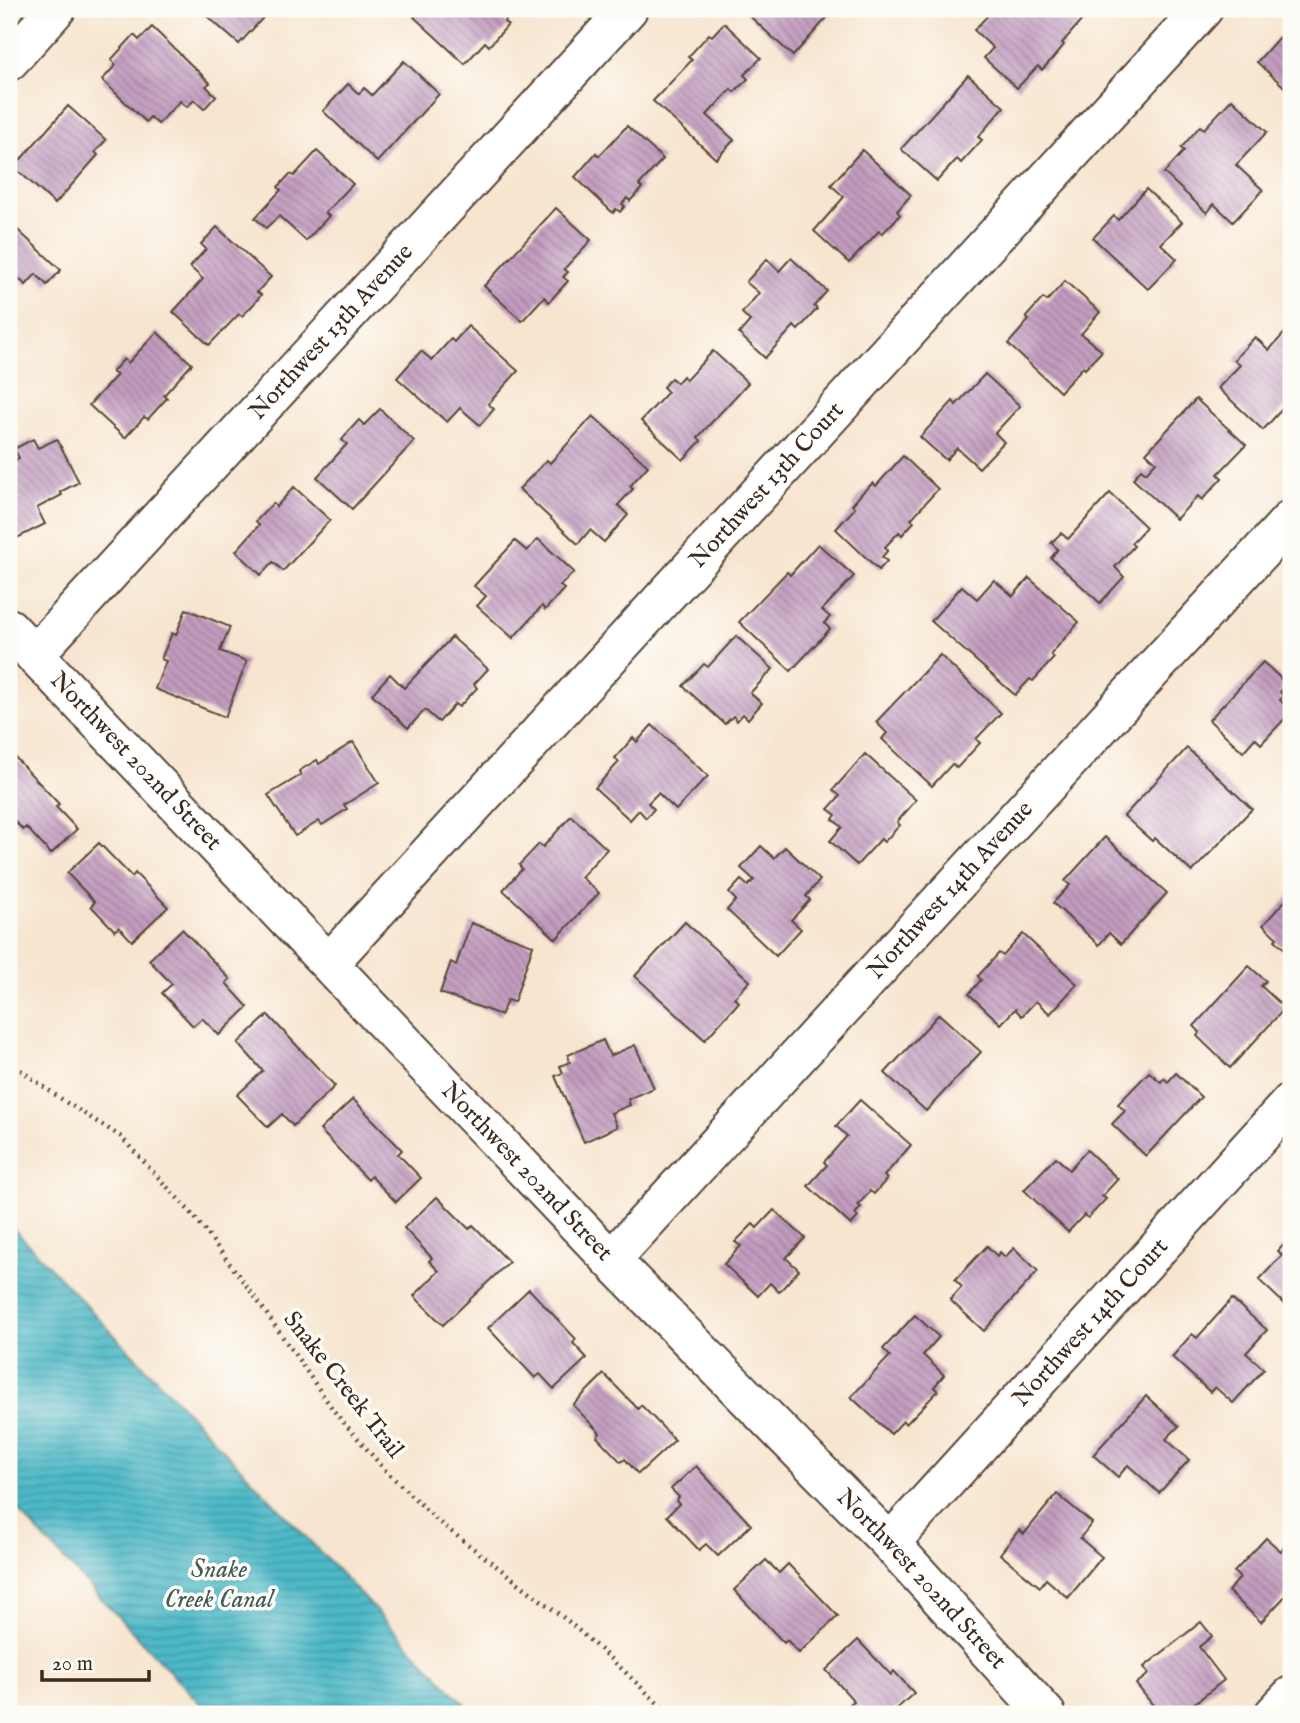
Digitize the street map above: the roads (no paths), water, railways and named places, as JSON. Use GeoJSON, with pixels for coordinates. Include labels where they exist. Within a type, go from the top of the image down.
{"type":"FeatureCollection","features":[{"type":"Feature","properties":{"kind":"street"},"geometry":{"type":"LineString","coordinates":[[9,61],[56,9]]}},
{"type":"Feature","properties":{"kind":"street","name":"Northwest 13th Avenue"},"geometry":{"type":"LineString","coordinates":[[21,641],[628,9]]}},
{"type":"Feature","properties":{"kind":"street","name":"Northwest 13th Court"},"geometry":{"type":"LineString","coordinates":[[329,963],[1203,9]]}},
{"type":"Feature","properties":{"kind":"street","name":"Northwest 14th Avenue"},"geometry":{"type":"LineString","coordinates":[[611,1259],[1291,519]]}},
{"type":"Feature","properties":{"kind":"street","name":"Northwest 202nd Street"},"geometry":{"type":"LineString","coordinates":[[21,641],[611,1259],[890,1543],[1046,1714]]}},
{"type":"Feature","properties":{"kind":"street","name":"Northwest 14th Court"},"geometry":{"type":"LineString","coordinates":[[890,1543],[1291,1102]]}},
{"type":"Feature","properties":{"kind":"street"},"geometry":{"type":"LineString","coordinates":[[1274,1714],[1291,1696]]}},
{"type":"Feature","properties":{"kind":"water","name":"Snake Creek Canal"},"geometry":{"type":"Polygon","coordinates":[[[9,1224],[474,1714],[210,1714],[9,1501],[9,1224]]]}}]}
